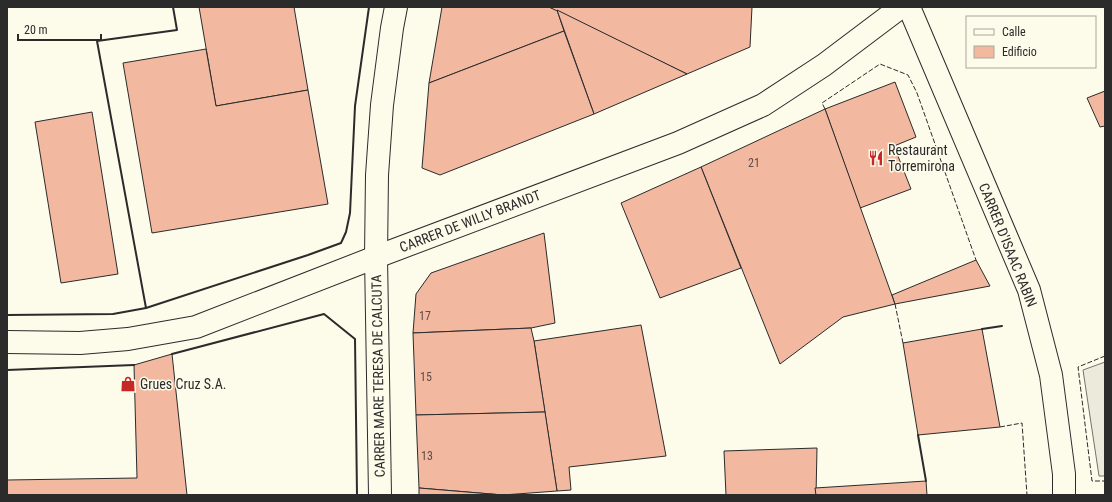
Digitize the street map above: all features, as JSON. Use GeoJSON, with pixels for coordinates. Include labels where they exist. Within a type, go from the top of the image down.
{"type":"FeatureCollection","features":[{"type":"Feature","properties":{"kind":"street","name":"CARRER MARE TERESA DE CALCUTA"},"geometry":{"type":"LineString","coordinates":[[380,495],[376,257],[377,175],[382,105],[396,7]]}},
{"type":"Feature","properties":{"kind":"street","name":"CARRER DE WILLY BRANDT"},"geometry":{"type":"LineString","coordinates":[[7,342],[80,343],[128,339],[196,327],[376,257],[678,143],[763,105],[824,65],[901,7]]}},
{"type":"Feature","properties":{"kind":"street","name":"CARRER D'ISAAC RABIN"},"geometry":{"type":"LineString","coordinates":[[909,7],[1029,290],[1051,375],[1064,474],[1064,495]]}},
{"type":"Feature","properties":{"kind":"shaded area"},"geometry":{"type":"Polygon","coordinates":[[[1105,362],[1105,476],[1099,476],[1083,370],[1105,362]]]}},
{"type":"Feature","properties":{"kind":"building"},"geometry":{"type":"Polygon","coordinates":[[[199,7],[294,7],[308,90],[216,106],[199,7]]]}},
{"type":"Feature","properties":{"kind":"building"},"geometry":{"type":"Polygon","coordinates":[[[442,7],[549,7],[557,10],[564,31],[429,83],[442,7]]]}},
{"type":"Feature","properties":{"kind":"building"},"geometry":{"type":"Polygon","coordinates":[[[549,7],[752,7],[750,47],[687,74],[549,7]]]}},
{"type":"Feature","properties":{"kind":"building"},"geometry":{"type":"Polygon","coordinates":[[[557,10],[687,74],[594,114],[557,10]]]}},
{"type":"Feature","properties":{"kind":"building"},"geometry":{"type":"Polygon","coordinates":[[[564,31],[594,114],[440,175],[422,168],[429,83],[564,31]]]}},
{"type":"Feature","properties":{"kind":"building"},"geometry":{"type":"Polygon","coordinates":[[[206,49],[216,106],[308,90],[328,204],[152,233],[123,63],[206,49]]]}},
{"type":"Feature","properties":{"kind":"building"},"geometry":{"type":"Polygon","coordinates":[[[895,82],[916,137],[894,146],[911,189],[860,208],[825,109],[895,82]]]}},
{"type":"Feature","properties":{"kind":"building"},"geometry":{"type":"Polygon","coordinates":[[[1105,91],[1105,126],[1100,127],[1087,98],[1105,91]]]}},
{"type":"Feature","properties":{"kind":"building"},"geometry":{"type":"Polygon","coordinates":[[[825,109],[895,304],[843,317],[780,364],[701,167],[825,109]]]}},
{"type":"Feature","properties":{"kind":"building"},"geometry":{"type":"Polygon","coordinates":[[[92,112],[118,274],[61,283],[35,122],[92,112]]]}},
{"type":"Feature","properties":{"kind":"building"},"geometry":{"type":"Polygon","coordinates":[[[701,167],[741,268],[660,298],[621,203],[701,167]]]}},
{"type":"Feature","properties":{"kind":"building"},"geometry":{"type":"Polygon","coordinates":[[[544,233],[555,323],[531,328],[413,333],[416,294],[431,273],[544,233]]]}},
{"type":"Feature","properties":{"kind":"building"},"geometry":{"type":"Polygon","coordinates":[[[976,260],[990,286],[895,304],[892,295],[976,260]]]}},
{"type":"Feature","properties":{"kind":"building"},"geometry":{"type":"Polygon","coordinates":[[[641,325],[666,456],[569,467],[571,490],[557,491],[534,341],[641,325]]]}},
{"type":"Feature","properties":{"kind":"building"},"geometry":{"type":"Polygon","coordinates":[[[531,328],[545,412],[416,415],[413,333],[531,328]]]}},
{"type":"Feature","properties":{"kind":"building"},"geometry":{"type":"Polygon","coordinates":[[[982,329],[1000,427],[918,435],[903,343],[982,329]]]}},
{"type":"Feature","properties":{"kind":"building"},"geometry":{"type":"Polygon","coordinates":[[[172,354],[187,495],[7,495],[7,480],[137,478],[134,365],[172,354]]]}},
{"type":"Feature","properties":{"kind":"building"},"geometry":{"type":"Polygon","coordinates":[[[545,412],[557,491],[503,495],[419,488],[416,415],[545,412]]]}},
{"type":"Feature","properties":{"kind":"building"},"geometry":{"type":"Polygon","coordinates":[[[817,448],[816,495],[726,495],[724,451],[817,448]]]}},
{"type":"Feature","properties":{"kind":"building"},"geometry":{"type":"Polygon","coordinates":[[[926,481],[927,495],[816,495],[815,488],[926,481]]]}},
{"type":"Feature","properties":{"kind":"building"},"geometry":{"type":"Polygon","coordinates":[[[419,488],[503,495],[419,495],[419,488]]]}},
{"type":"Feature","properties":{"kind":"fence"},"geometry":{"type":"LineString","coordinates":[[825,109],[822,103],[880,64],[908,75],[917,93],[976,260]]}},
{"type":"Feature","properties":{"kind":"fence"},"geometry":{"type":"LineString","coordinates":[[895,304],[903,343]]}},
{"type":"Feature","properties":{"kind":"fence"},"geometry":{"type":"LineString","coordinates":[[1105,356],[1078,367],[1092,481],[1105,481]]}},
{"type":"Feature","properties":{"kind":"fence"},"geometry":{"type":"LineString","coordinates":[[1000,427],[1022,423],[1027,495]]}},
{"type":"Feature","properties":{"kind":"wall"},"geometry":{"type":"LineString","coordinates":[[146,308],[97,41],[177,30],[173,7]]}},
{"type":"Feature","properties":{"kind":"wall"},"geometry":{"type":"LineString","coordinates":[[7,315],[113,314],[146,308],[341,243],[346,232],[350,213],[355,106],[369,7]]}},
{"type":"Feature","properties":{"kind":"wall"},"geometry":{"type":"LineString","coordinates":[[172,354],[324,314],[355,339],[357,495]]}},
{"type":"Feature","properties":{"kind":"wall"},"geometry":{"type":"LineString","coordinates":[[982,329],[1002,326]]}},
{"type":"Feature","properties":{"kind":"wall"},"geometry":{"type":"LineString","coordinates":[[7,370],[134,365]]}},
{"type":"Feature","properties":{"kind":"wall"},"geometry":{"type":"LineString","coordinates":[[918,435],[926,481]]}},
{"type":"Feature","properties":{"kind":"place","name":"Restaurant Torremirona"},"geometry":{"type":"Point","coordinates":[876,158]}},
{"type":"Feature","properties":{"kind":"place","name":"Grues Cruz S.A."},"geometry":{"type":"Point","coordinates":[128,384]}}]}
